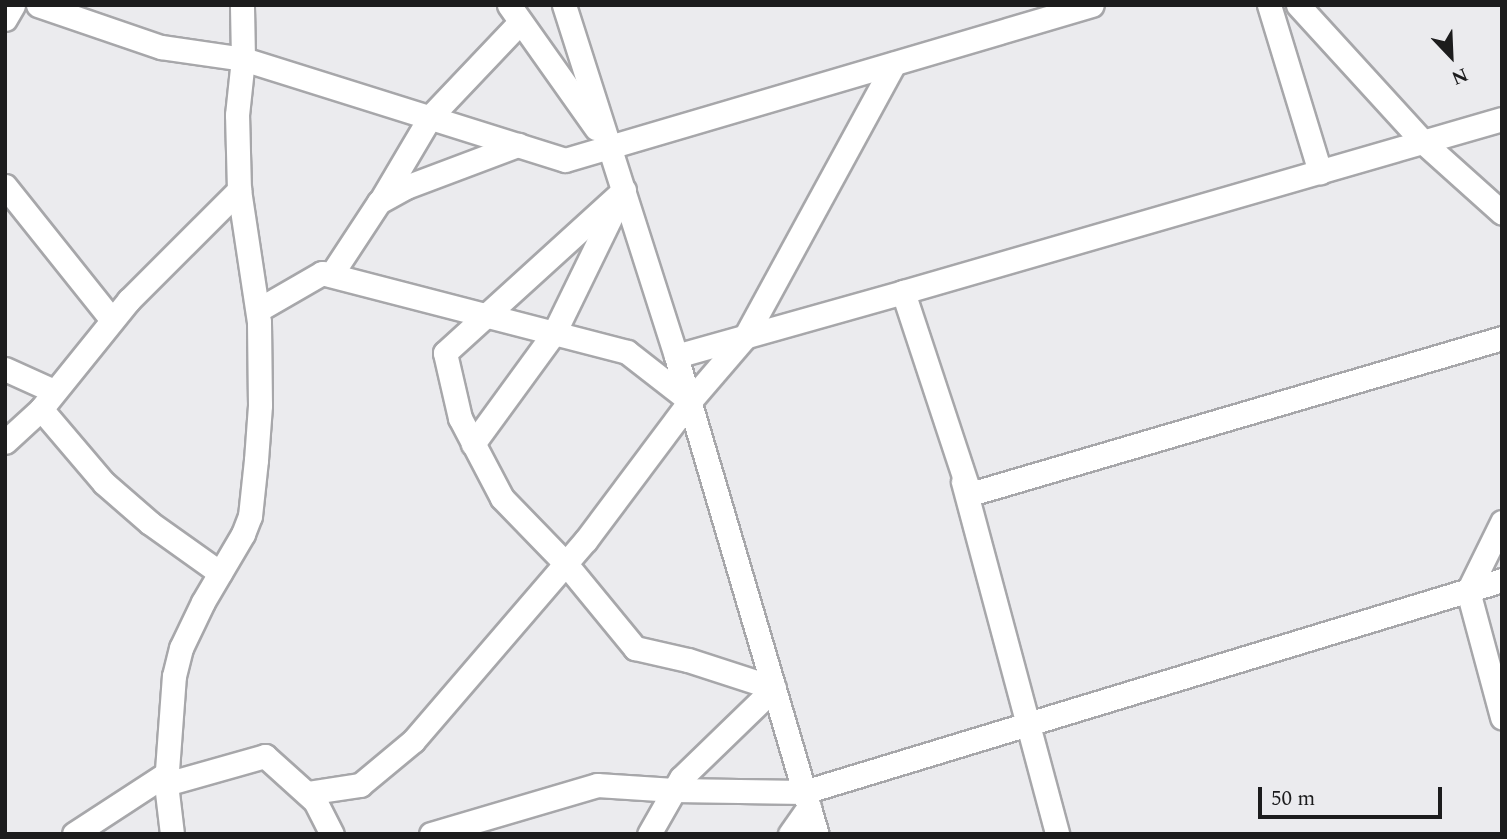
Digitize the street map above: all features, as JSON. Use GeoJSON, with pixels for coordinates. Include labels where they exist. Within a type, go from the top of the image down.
{"type":"FeatureCollection","features":[{"type":"Feature","properties":{"kind":"street"},"geometry":{"type":"LineString","coordinates":[[5,19],[13,5]]}},
{"type":"Feature","properties":{"kind":"street"},"geometry":{"type":"LineString","coordinates":[[38,5],[160,47],[243,59],[565,160],[1092,5]]}},
{"type":"Feature","properties":{"kind":"street"},"geometry":{"type":"LineString","coordinates":[[172,834],[166,779],[174,676],[179,657],[203,602],[243,534],[250,516],[260,405],[258,310],[239,190],[237,115],[243,59],[242,5]]}},
{"type":"Feature","properties":{"kind":"street"},"geometry":{"type":"LineString","coordinates":[[564,5],[690,401],[817,834]]}},
{"type":"Feature","properties":{"kind":"street"},"geometry":{"type":"LineString","coordinates":[[1269,5],[1320,172]]}},
{"type":"Feature","properties":{"kind":"street"},"geometry":{"type":"LineString","coordinates":[[1298,5],[1423,142],[1502,213]]}},
{"type":"Feature","properties":{"kind":"street"},"geometry":{"type":"LineString","coordinates":[[331,275],[430,117],[515,13],[610,147]]}},
{"type":"Feature","properties":{"kind":"street"},"geometry":{"type":"LineString","coordinates":[[307,793],[360,785],[412,741],[566,564],[690,401],[746,337],[894,64]]}},
{"type":"Feature","properties":{"kind":"street"},"geometry":{"type":"LineString","coordinates":[[676,356],[1502,120]]}},
{"type":"Feature","properties":{"kind":"street"},"geometry":{"type":"LineString","coordinates":[[379,202],[406,187],[518,145]]}},
{"type":"Feature","properties":{"kind":"street"},"geometry":{"type":"LineString","coordinates":[[5,186],[112,320]]}},
{"type":"Feature","properties":{"kind":"street"},"geometry":{"type":"LineString","coordinates":[[5,442],[48,400],[112,320],[239,190]]}},
{"type":"Feature","properties":{"kind":"street"},"geometry":{"type":"LineString","coordinates":[[624,190],[445,353],[460,418],[502,498],[566,564],[635,648],[688,660],[774,688]]}},
{"type":"Feature","properties":{"kind":"street"},"geometry":{"type":"LineString","coordinates":[[473,444],[554,333],[624,190]]}},
{"type":"Feature","properties":{"kind":"street"},"geometry":{"type":"LineString","coordinates":[[258,310],[322,273],[627,352],[690,401]]}},
{"type":"Feature","properties":{"kind":"street"},"geometry":{"type":"LineString","coordinates":[[903,292],[970,494],[1502,338]]}},
{"type":"Feature","properties":{"kind":"street"},"geometry":{"type":"LineString","coordinates":[[5,369],[48,400],[104,483],[150,523],[220,573]]}},
{"type":"Feature","properties":{"kind":"street"},"geometry":{"type":"LineString","coordinates":[[955,450],[1057,834]]}},
{"type":"Feature","properties":{"kind":"street"},"geometry":{"type":"LineString","coordinates":[[1502,522],[1468,591],[1502,717]]}},
{"type":"Feature","properties":{"kind":"street"},"geometry":{"type":"LineString","coordinates":[[431,834],[597,785],[807,800],[1026,724],[1502,580]]}},
{"type":"Feature","properties":{"kind":"street"},"geometry":{"type":"LineString","coordinates":[[649,834],[681,778],[774,688]]}},
{"type":"Feature","properties":{"kind":"street"},"geometry":{"type":"LineString","coordinates":[[74,834],[166,779],[265,755],[315,801],[332,834]]}},
{"type":"Feature","properties":{"kind":"street"},"geometry":{"type":"LineString","coordinates":[[790,834],[807,800]]}}]}
